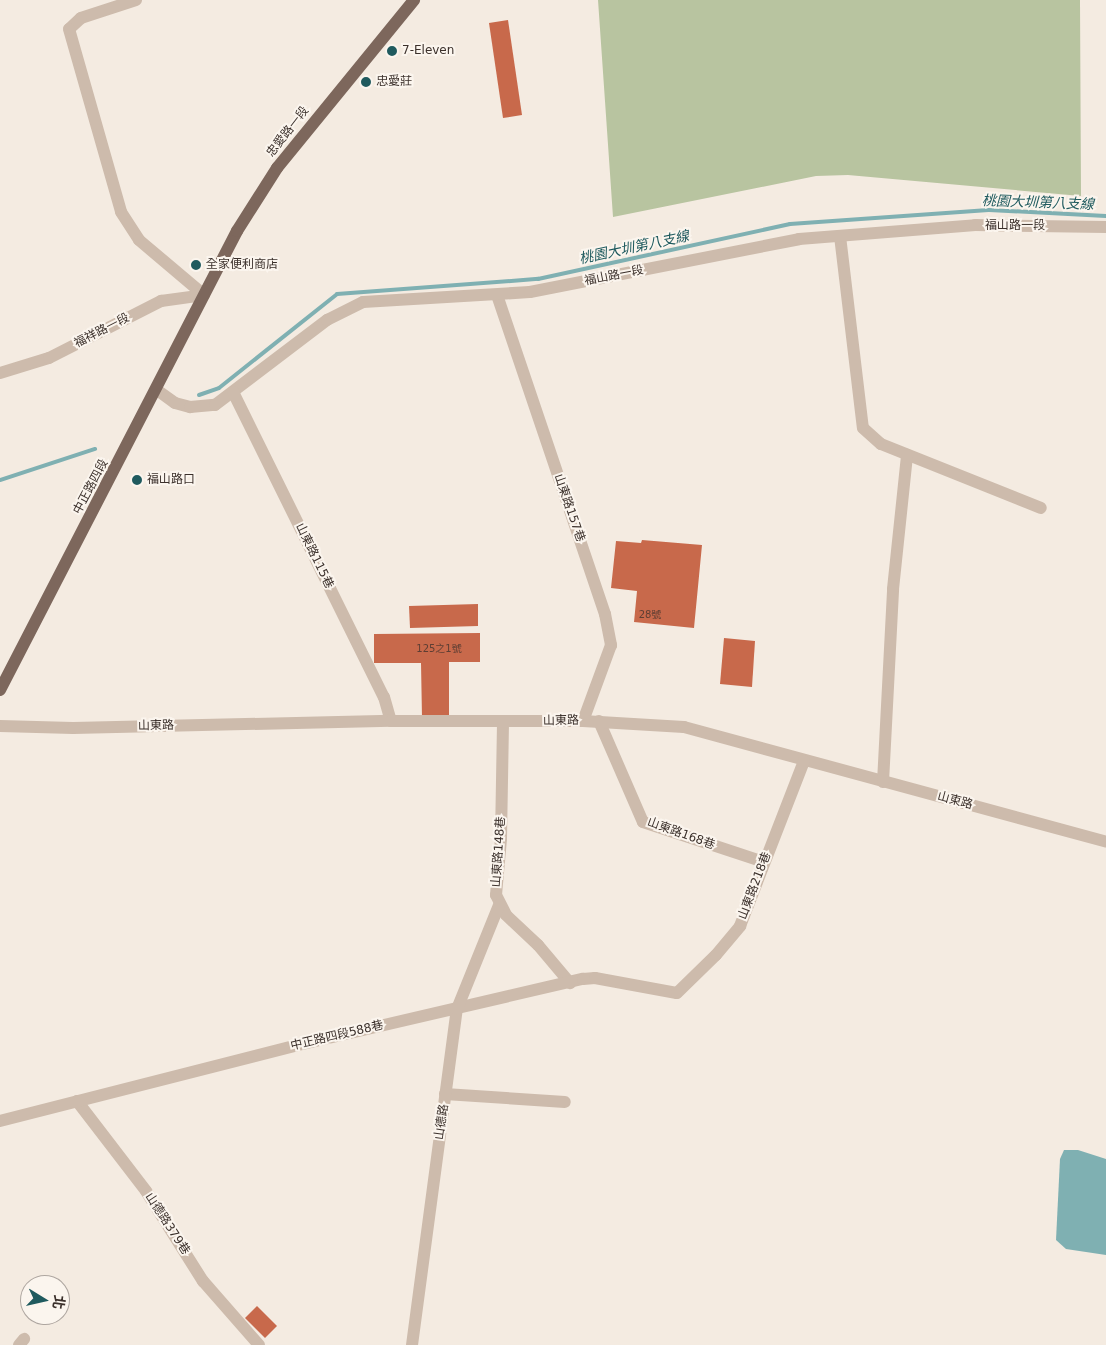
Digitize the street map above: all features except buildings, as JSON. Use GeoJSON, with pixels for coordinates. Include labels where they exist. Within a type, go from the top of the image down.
{"type":"FeatureCollection","features":[{"type":"Feature","properties":{"kind":"main road","name":"忠愛路一段"},"geometry":{"type":"LineString","coordinates":[[204,295],[237,231],[278,168],[414,0]]}},
{"type":"Feature","properties":{"kind":"main road","name":"中正路四段"},"geometry":{"type":"LineString","coordinates":[[0,690],[157,390],[182,333],[204,295]]}},
{"type":"Feature","properties":{"kind":"street"},"geometry":{"type":"LineString","coordinates":[[136,0],[81,18],[69,29],[121,212],[138,240],[204,295]]}},
{"type":"Feature","properties":{"kind":"street","name":"福山路一段"},"geometry":{"type":"LineString","coordinates":[[157,390],[175,403],[190,407],[215,406],[328,320],[363,302],[497,295],[800,239],[974,225],[1106,227]]}},
{"type":"Feature","properties":{"kind":"street"},"geometry":{"type":"LineString","coordinates":[[840,236],[863,428],[881,444],[1041,508]]}},
{"type":"Feature","properties":{"kind":"street","name":"福祥路一段"},"geometry":{"type":"LineString","coordinates":[[0,373],[49,358],[161,301],[204,295]]}},
{"type":"Feature","properties":{"kind":"street","name":"山東路157巷"},"geometry":{"type":"LineString","coordinates":[[497,295],[605,614],[611,645],[583,721]]}},
{"type":"Feature","properties":{"kind":"street","name":"山東路115巷"},"geometry":{"type":"LineString","coordinates":[[233,392],[384,697],[391,721]]}},
{"type":"Feature","properties":{"kind":"street"},"geometry":{"type":"LineString","coordinates":[[882,782],[893,589],[907,455]]}},
{"type":"Feature","properties":{"kind":"street","name":"山東路"},"geometry":{"type":"LineString","coordinates":[[0,726],[73,728],[391,721],[503,723],[599,721],[684,726],[804,761],[1106,842]]}},
{"type":"Feature","properties":{"kind":"street","name":"山東路168巷"},"geometry":{"type":"LineString","coordinates":[[599,721],[643,822],[764,862]]}},
{"type":"Feature","properties":{"kind":"street","name":"山東路148巷"},"geometry":{"type":"LineString","coordinates":[[503,723],[501,838],[496,895],[500,906],[560,968],[570,983]]}},
{"type":"Feature","properties":{"kind":"street","name":"山東路218巷"},"geometry":{"type":"LineString","coordinates":[[677,993],[716,955],[740,926],[804,761]]}},
{"type":"Feature","properties":{"kind":"street","name":"山德路"},"geometry":{"type":"LineString","coordinates":[[412,1345],[457,1010],[500,906]]}},
{"type":"Feature","properties":{"kind":"street","name":"中正路四段588巷"},"geometry":{"type":"LineString","coordinates":[[0,1121],[294,1046],[595,978],[677,993]]}},
{"type":"Feature","properties":{"kind":"street"},"geometry":{"type":"LineString","coordinates":[[445,1094],[565,1102]]}},
{"type":"Feature","properties":{"kind":"street","name":"山德路379巷"},"geometry":{"type":"LineString","coordinates":[[77,1101],[146,1191],[203,1281],[259,1345]]}},
{"type":"Feature","properties":{"kind":"green space"},"geometry":{"type":"Polygon","coordinates":[[[598,0],[1080,0],[1081,196],[848,175],[816,176],[613,217],[598,0]]]}},
{"type":"Feature","properties":{"kind":"water"},"geometry":{"type":"Polygon","coordinates":[[[1064,1150],[1078,1150],[1106,1159],[1106,1255],[1066,1249],[1056,1240],[1060,1159],[1064,1150]]]}},
{"type":"Feature","properties":{"kind":"waterway","name":"桃園大圳第八支線"},"geometry":{"type":"LineString","coordinates":[[199,395],[219,388],[337,294],[538,279],[790,224],[989,210],[1106,216]]}},
{"type":"Feature","properties":{"kind":"waterway","name":"桃園大圳第八支線"},"geometry":{"type":"LineString","coordinates":[[0,480],[95,449]]}},
{"type":"Feature","properties":{"kind":"place","name":"7-Eleven"},"geometry":{"type":"Point","coordinates":[392,51]}},
{"type":"Feature","properties":{"kind":"place","name":"忠愛莊"},"geometry":{"type":"Point","coordinates":[366,82]}},
{"type":"Feature","properties":{"kind":"place","name":"全家便利商店"},"geometry":{"type":"Point","coordinates":[196,265]}},
{"type":"Feature","properties":{"kind":"place","name":"福山路口"},"geometry":{"type":"Point","coordinates":[137,480]}}]}
